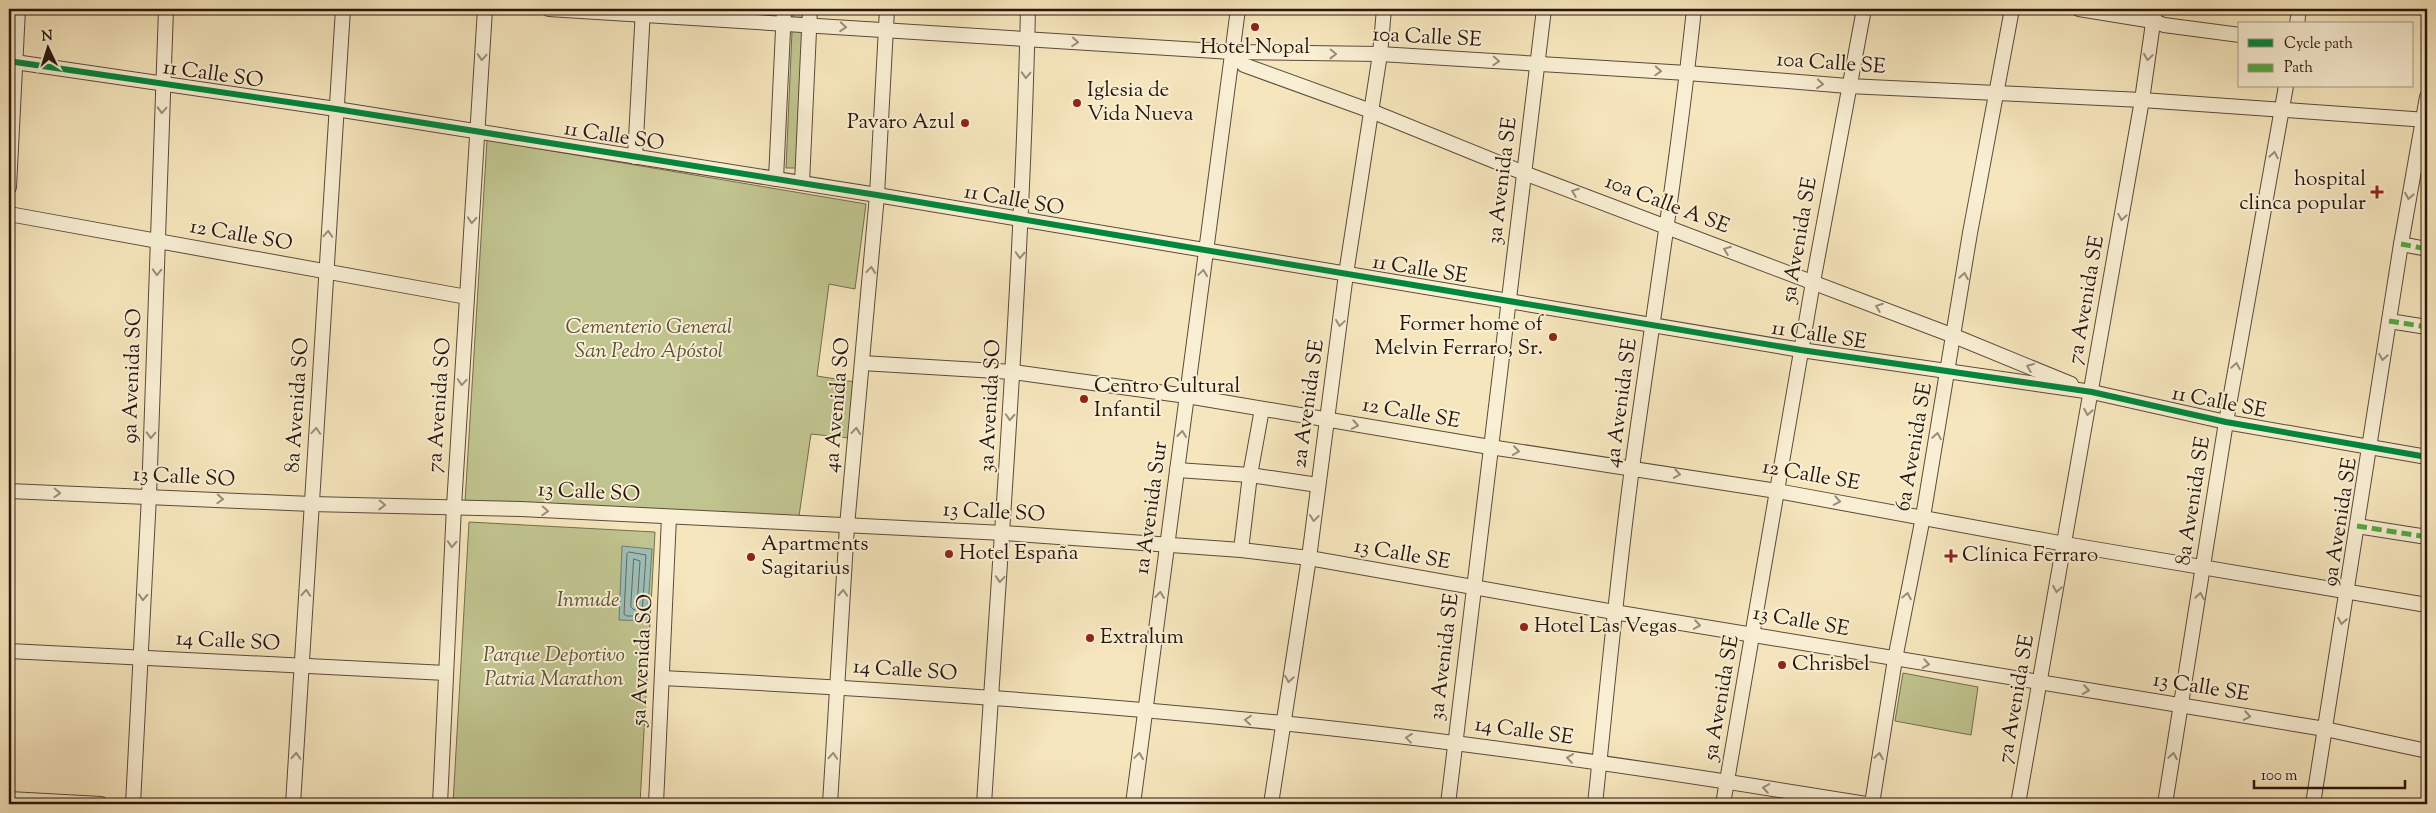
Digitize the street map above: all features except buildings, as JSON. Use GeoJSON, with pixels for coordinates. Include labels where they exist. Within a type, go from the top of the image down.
{"type":"FeatureCollection","features":[{"type":"Feature","properties":{"kind":"street"},"geometry":{"type":"LineString","coordinates":[[9,187],[18,9]]}},
{"type":"Feature","properties":{"kind":"street","name":"9a Avenida SO"},"geometry":{"type":"LineString","coordinates":[[133,804],[149,496],[166,9]]}},
{"type":"Feature","properties":{"kind":"street","name":"8a Avenida SO"},"geometry":{"type":"LineString","coordinates":[[292,804],[342,9]]}},
{"type":"Feature","properties":{"kind":"street","name":"7a Avenida SO"},"geometry":{"type":"LineString","coordinates":[[440,804],[454,506],[485,9]]}},
{"type":"Feature","properties":{"kind":"street","name":"10a Calle SE"},"geometry":{"type":"LineString","coordinates":[[549,9],[642,12],[809,25],[1232,52],[1380,54],[1687,73],[1848,86],[2142,100],[2424,120]]}},
{"type":"Feature","properties":{"kind":"street"},"geometry":{"type":"LineString","coordinates":[[776,179],[784,9]]}},
{"type":"Feature","properties":{"kind":"street"},"geometry":{"type":"LineString","coordinates":[[802,183],[810,9]]}},
{"type":"Feature","properties":{"kind":"street","name":"4a Avenida SO"},"geometry":{"type":"LineString","coordinates":[[830,804],[847,526],[878,195],[887,9]]}},
{"type":"Feature","properties":{"kind":"street","name":"3a Avenida SO"},"geometry":{"type":"LineString","coordinates":[[984,804],[1004,533],[1022,218],[1028,9]]}},
{"type":"Feature","properties":{"kind":"street","name":"1a Avenida Sur"},"geometry":{"type":"LineString","coordinates":[[1133,804],[1238,9]]}},
{"type":"Feature","properties":{"kind":"street","name":"2a Avenida SE"},"geometry":{"type":"LineString","coordinates":[[1270,804],[1309,558],[1346,274],[1380,54],[1384,9]]}},
{"type":"Feature","properties":{"kind":"street","name":"3a Avenida SE"},"geometry":{"type":"LineString","coordinates":[[1448,804],[1544,9]]}},
{"type":"Feature","properties":{"kind":"street","name":"4a Avenida SE"},"geometry":{"type":"LineString","coordinates":[[1595,804],[1614,612],[1632,467],[1667,227],[1694,9]]}},
{"type":"Feature","properties":{"kind":"street","name":"5a Avenida SE"},"geometry":{"type":"LineString","coordinates":[[1723,804],[1754,634],[1813,282],[1848,86],[1864,9]]}},
{"type":"Feature","properties":{"kind":"street","name":"6a Avenida SE"},"geometry":{"type":"LineString","coordinates":[[1872,804],[1895,659],[1923,516],[2012,9]]}},
{"type":"Feature","properties":{"kind":"street"},"geometry":{"type":"LineString","coordinates":[[2079,9],[2154,15],[2164,26],[2238,35]]}},
{"type":"Feature","properties":{"kind":"street"},"geometry":{"type":"LineString","coordinates":[[2297,22],[2299,9]]}},
{"type":"Feature","properties":{"kind":"street"},"geometry":{"type":"LineString","coordinates":[[635,157],[642,12]]}},
{"type":"Feature","properties":{"kind":"street","name":"7a Avenida SE"},"geometry":{"type":"LineString","coordinates":[[2018,804],[2092,392],[2142,100],[2154,15]]}},
{"type":"Feature","properties":{"kind":"street","name":"10a Calle A SE"},"geometry":{"type":"LineString","coordinates":[[1232,52],[1244,65],[1371,111],[1524,173],[1954,336],[2092,392]]}},
{"type":"Feature","properties":{"kind":"street","name":"11 Calle SO"},"geometry":{"type":"LineString","coordinates":[[16,62],[336,109],[878,195],[1022,218],[1206,251]]}},
{"type":"Feature","properties":{"kind":"street","name":"8a Avenida SE"},"geometry":{"type":"LineString","coordinates":[[2165,804],[2226,422],[2286,88]]}},
{"type":"Feature","properties":{"kind":"street","name":"9a Avenida SE"},"geometry":{"type":"LineString","coordinates":[[2313,804],[2401,244],[2427,97]]}},
{"type":"Feature","properties":{"kind":"street","name":"12 Calle SO"},"geometry":{"type":"LineString","coordinates":[[9,214],[467,297]]}},
{"type":"Feature","properties":{"kind":"street"},"geometry":{"type":"LineString","coordinates":[[2401,244],[2427,249]]}},
{"type":"Feature","properties":{"kind":"street","name":"11 Calle SE"},"geometry":{"type":"LineString","coordinates":[[1206,251],[1801,350],[2092,392],[2226,422],[2427,457]]}},
{"type":"Feature","properties":{"kind":"street"},"geometry":{"type":"LineString","coordinates":[[2389,321],[2427,327]]}},
{"type":"Feature","properties":{"kind":"street"},"geometry":{"type":"LineString","coordinates":[[862,363],[1013,372],[1186,396]]}},
{"type":"Feature","properties":{"kind":"street","name":"12 Calle SE"},"geometry":{"type":"LineString","coordinates":[[1186,396],[1490,448],[1632,467],[1777,490],[2065,544],[2427,605]]}},
{"type":"Feature","properties":{"kind":"street"},"geometry":{"type":"LineString","coordinates":[[1240,550],[1250,475],[1262,409]]}},
{"type":"Feature","properties":{"kind":"street"},"geometry":{"type":"LineString","coordinates":[[1177,470],[1250,475],[1318,485]]}},
{"type":"Feature","properties":{"kind":"street","name":"13 Calle SO"},"geometry":{"type":"LineString","coordinates":[[9,491],[312,504],[454,506],[1004,533],[1167,546]]}},
{"type":"Feature","properties":{"kind":"street","name":"5a Avenida SO"},"geometry":{"type":"LineString","coordinates":[[656,804],[669,517]]}},
{"type":"Feature","properties":{"kind":"street"},"geometry":{"type":"LineString","coordinates":[[2357,526],[2427,537]]}},
{"type":"Feature","properties":{"kind":"street","name":"13 Calle SE"},"geometry":{"type":"LineString","coordinates":[[1167,546],[1240,550],[1309,558],[1614,612],[2325,729],[2427,751]]}},
{"type":"Feature","properties":{"kind":"street","name":"14 Calle SO"},"geometry":{"type":"LineString","coordinates":[[9,651],[446,673]]}},
{"type":"Feature","properties":{"kind":"street","name":"14 Calle SO"},"geometry":{"type":"LineString","coordinates":[[662,678],[991,697],[1145,710]]}},
{"type":"Feature","properties":{"kind":"street","name":"14 Calle SE"},"geometry":{"type":"LineString","coordinates":[[1145,710],[1282,723],[1455,743],[1599,762],[1866,804]]}},
{"type":"Feature","properties":{"kind":"street"},"geometry":{"type":"LineString","coordinates":[[9,799],[101,804]]}},
{"type":"Feature","properties":{"kind":"green space"},"geometry":{"type":"Polygon","coordinates":[[[793,9],[809,9],[801,168],[786,168],[793,9]]]}},
{"type":"Feature","properties":{"kind":"green space","name":"Cementerio General San Pedro Apóstol"},"geometry":{"type":"Polygon","coordinates":[[[487,140],[866,204],[855,289],[829,284],[817,376],[855,382],[850,438],[811,434],[799,516],[465,502],[487,140]]]}},
{"type":"Feature","properties":{"kind":"green space","name":"Parque Deportivo Patria Marathon"},"geometry":{"type":"Polygon","coordinates":[[[469,522],[655,532],[640,804],[453,804],[469,522]]]}},
{"type":"Feature","properties":{"kind":"green space"},"geometry":{"type":"Polygon","coordinates":[[[1903,673],[1978,687],[1971,735],[1895,721],[1903,673]]]}},
{"type":"Feature","properties":{"kind":"water"},"geometry":{"type":"Polygon","coordinates":[[[622,546],[652,549],[647,621],[619,620],[622,546]]]}},
{"type":"Feature","properties":{"kind":"marked path"},"geometry":{"type":"LineString","coordinates":[[2401,244],[2427,249]]}},
{"type":"Feature","properties":{"kind":"marked path"},"geometry":{"type":"LineString","coordinates":[[2389,321],[2427,327]]}},
{"type":"Feature","properties":{"kind":"marked path"},"geometry":{"type":"LineString","coordinates":[[2357,526],[2427,537]]}},
{"type":"Feature","properties":{"kind":"cycle path"},"geometry":{"type":"LineString","coordinates":[[15,62],[336,109],[877,195],[1801,350],[2092,392],[2226,422],[2427,457]]}},
{"type":"Feature","properties":{"kind":"place","name":"Hotel Nopal"},"geometry":{"type":"Point","coordinates":[1255,27]}},
{"type":"Feature","properties":{"kind":"place","name":"Iglesia de Vida Nueva"},"geometry":{"type":"Point","coordinates":[1077,103]}},
{"type":"Feature","properties":{"kind":"place","name":"Pavaro Azul"},"geometry":{"type":"Point","coordinates":[965,123]}},
{"type":"Feature","properties":{"kind":"place","name":"hospital clinca popular"},"geometry":{"type":"Point","coordinates":[2377,192]}},
{"type":"Feature","properties":{"kind":"place","name":"Former home of Melvin Ferraro, Sr."},"geometry":{"type":"Point","coordinates":[1553,337]}},
{"type":"Feature","properties":{"kind":"place","name":"Centro Cultural Infantil"},"geometry":{"type":"Point","coordinates":[1084,399]}},
{"type":"Feature","properties":{"kind":"place","name":"Hotel España"},"geometry":{"type":"Point","coordinates":[949,554]}},
{"type":"Feature","properties":{"kind":"place","name":"Clínica Ferraro"},"geometry":{"type":"Point","coordinates":[1951,556]}},
{"type":"Feature","properties":{"kind":"place","name":"Apartments Sagitarius"},"geometry":{"type":"Point","coordinates":[751,557]}},
{"type":"Feature","properties":{"kind":"place","name":"Hotel Las Vegas"},"geometry":{"type":"Point","coordinates":[1524,627]}},
{"type":"Feature","properties":{"kind":"place","name":"Extralum"},"geometry":{"type":"Point","coordinates":[1090,638]}},
{"type":"Feature","properties":{"kind":"place","name":"Chrisbel"},"geometry":{"type":"Point","coordinates":[1782,665]}},
{"type":"Feature","properties":{"kind":"park label","name":"Inmude"},"geometry":{"type":"Point","coordinates":[588,601]}}]}
